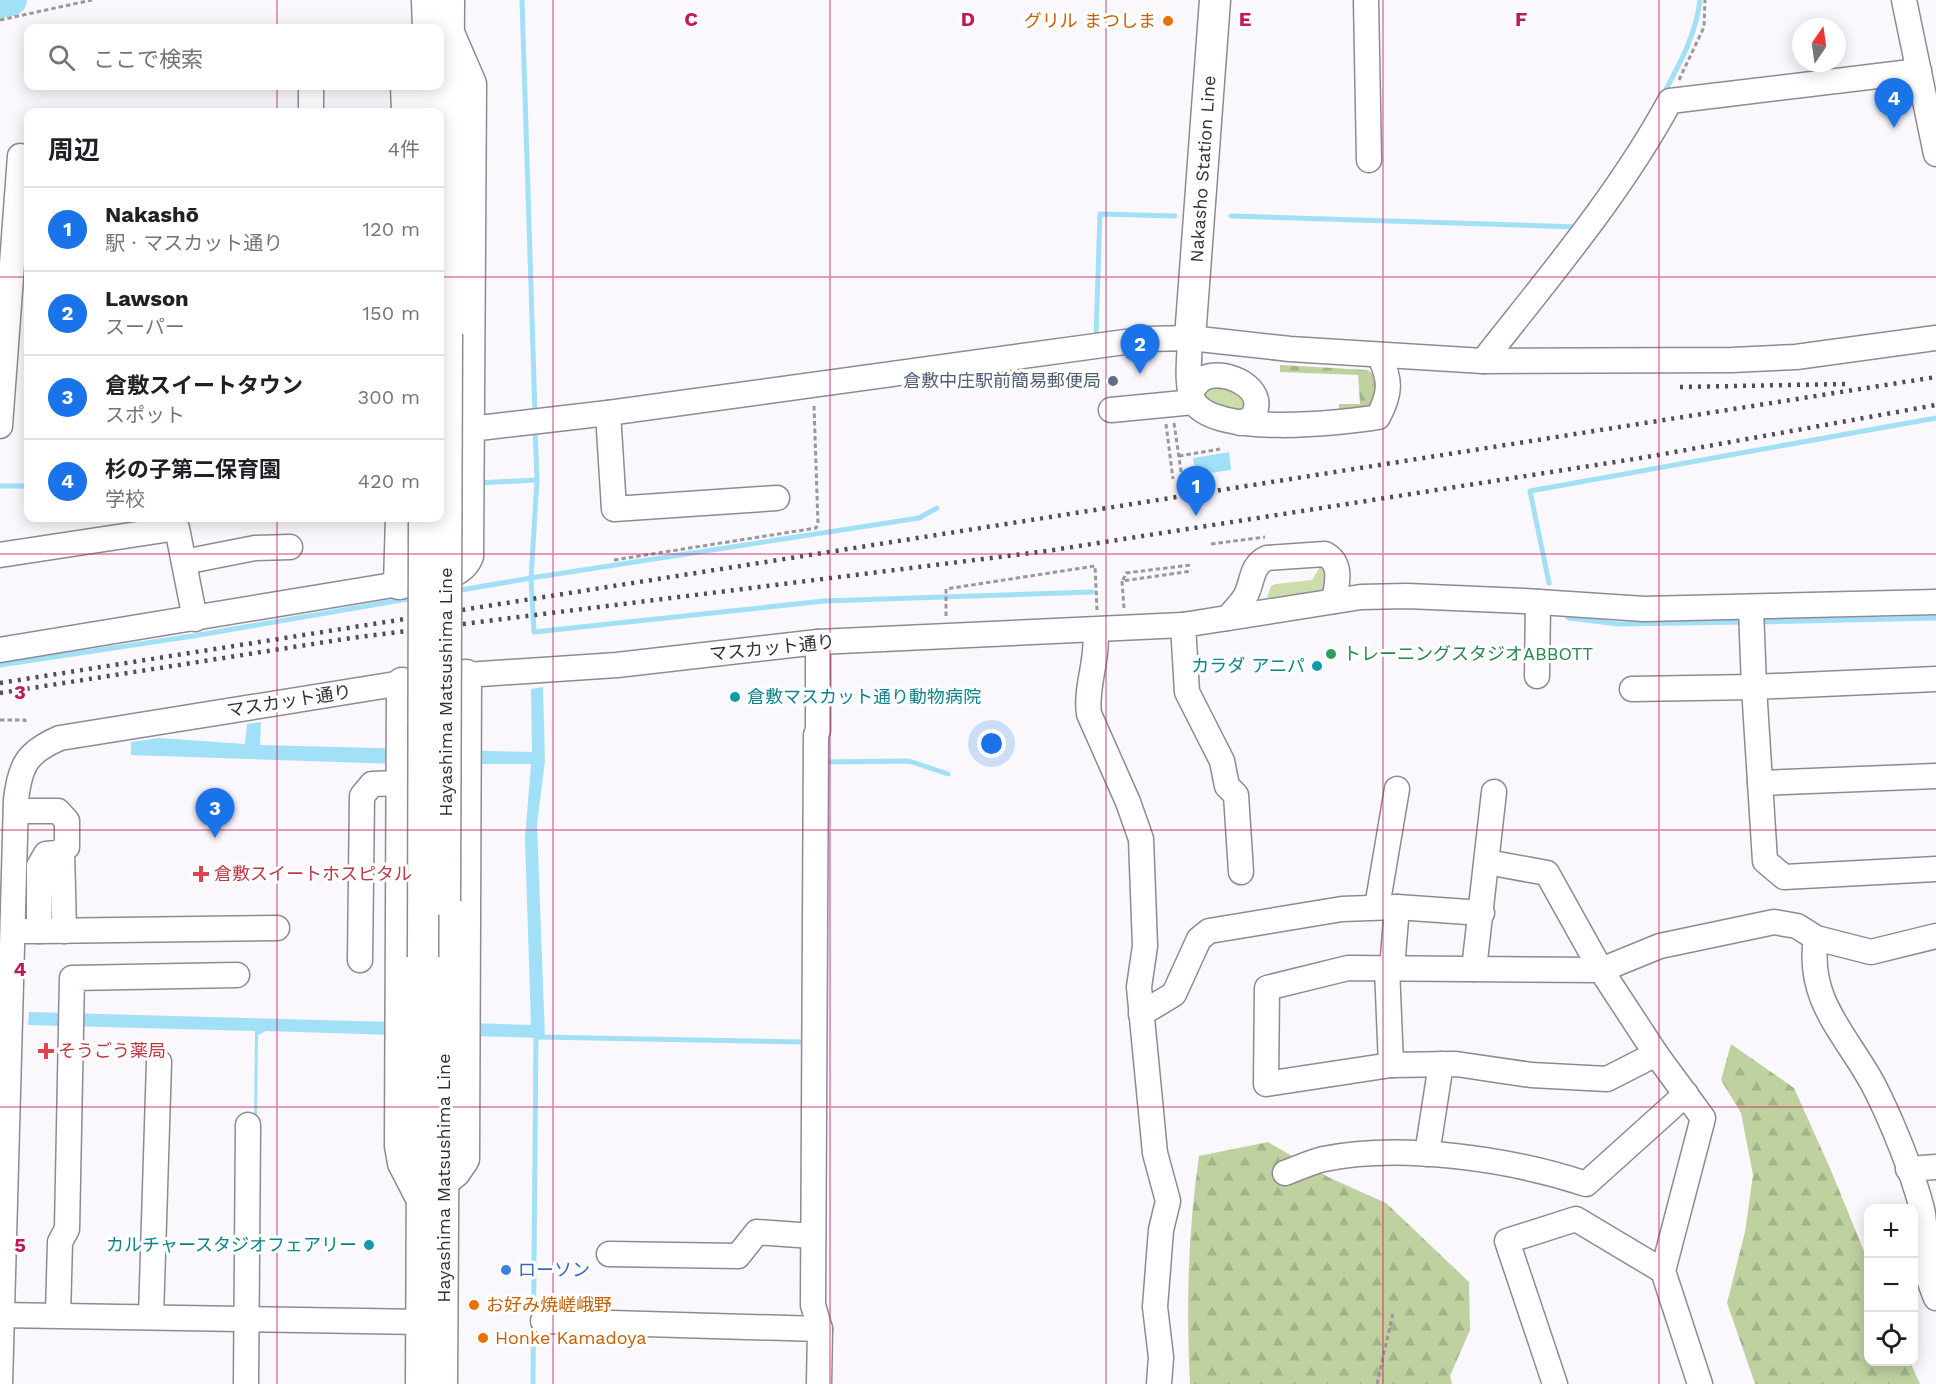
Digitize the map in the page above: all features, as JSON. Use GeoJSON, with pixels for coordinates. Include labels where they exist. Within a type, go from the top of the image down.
{"type":"FeatureCollection","features":[{"type":"Feature","properties":{"kind":"main road","name":"Hayashima Matsushima Line"},"geometry":{"type":"LineString","coordinates":[[427,0],[436,24]]}},
{"type":"Feature","properties":{"kind":"main road","name":"Hayashima Matsushima Line"},"geometry":{"type":"LineString","coordinates":[[441,24],[449,0]]}},
{"type":"Feature","properties":{"kind":"main road","name":"Nakasho Station Line"},"geometry":{"type":"LineString","coordinates":[[1190,338],[1215,0]]}},
{"type":"Feature","properties":{"kind":"main road"},"geometry":{"type":"LineString","coordinates":[[401,522],[399,584],[452,573],[464,565],[468,556],[471,84],[444,39]]}},
{"type":"Feature","properties":{"kind":"main road"},"geometry":{"type":"LineString","coordinates":[[406,90],[407,108]]}},
{"type":"Feature","properties":{"kind":"main road"},"geometry":{"type":"LineString","coordinates":[[427,108],[428,90]]}},
{"type":"Feature","properties":{"kind":"main road","name":"Hayashima Matsushima Line"},"geometry":{"type":"LineString","coordinates":[[441,90],[441,108]]}},
{"type":"Feature","properties":{"kind":"main road","name":"Hayashima Matsushima Line"},"geometry":{"type":"LineString","coordinates":[[442,1384],[433,1191],[433,1029],[445,901],[447,334],[444,220]]}},
{"type":"Feature","properties":{"kind":"main road","name":"Hayashima Matsushima Line"},"geometry":{"type":"LineString","coordinates":[[424,522],[423,957],[433,1029]]}},
{"type":"Feature","properties":{"kind":"main road"},"geometry":{"type":"LineString","coordinates":[[433,1029],[466,758],[466,675]]}},
{"type":"Feature","properties":{"kind":"main road"},"geometry":{"type":"LineString","coordinates":[[402,683],[401,765],[433,1029],[464,1159],[433,1191]]}},
{"type":"Feature","properties":{"kind":"main road","name":"Hayashima Matsushima Line"},"geometry":{"type":"LineString","coordinates":[[421,1384],[422,1322],[433,1191]]}},
{"type":"Feature","properties":{"kind":"street"},"geometry":{"type":"LineString","coordinates":[[1366,0],[1369,160]]}},
{"type":"Feature","properties":{"kind":"street"},"geometry":{"type":"LineString","coordinates":[[1904,0],[1924,70],[1936,154]]}},
{"type":"Feature","properties":{"kind":"street"},"geometry":{"type":"LineString","coordinates":[[1483,362],[1586,229],[1666,108],[1924,70]]}},
{"type":"Feature","properties":{"kind":"street"},"geometry":{"type":"LineString","coordinates":[[310,90],[311,108]]}},
{"type":"Feature","properties":{"kind":"street"},"geometry":{"type":"LineString","coordinates":[[0,426],[7,249],[16,156]]}},
{"type":"Feature","properties":{"kind":"street"},"geometry":{"type":"LineString","coordinates":[[1190,338],[1193,397],[1216,416],[1240,423],[1339,423],[1378,417],[1387,400],[1389,375],[1380,355]]}},
{"type":"Feature","properties":{"kind":"street"},"geometry":{"type":"LineString","coordinates":[[444,431],[469,431],[608,413],[1147,339],[1190,338],[1290,349],[1483,362],[1775,358],[1936,338]]}},
{"type":"Feature","properties":{"kind":"street"},"geometry":{"type":"LineString","coordinates":[[1193,397],[1199,381],[1207,376],[1223,377],[1245,384],[1255,391],[1258,399],[1255,414],[1251,420],[1240,423]]}},
{"type":"Feature","properties":{"kind":"street"},"geometry":{"type":"LineString","coordinates":[[1111,410],[1193,397]]}},
{"type":"Feature","properties":{"kind":"street"},"geometry":{"type":"LineString","coordinates":[[608,413],[614,508],[777,498]]}},
{"type":"Feature","properties":{"kind":"street"},"geometry":{"type":"LineString","coordinates":[[0,555],[177,528],[195,619]]}},
{"type":"Feature","properties":{"kind":"street"},"geometry":{"type":"LineString","coordinates":[[184,562],[255,548],[290,547]]}},
{"type":"Feature","properties":{"kind":"street"},"geometry":{"type":"LineString","coordinates":[[1228,618],[1248,588],[1260,561],[1325,554],[1336,564],[1338,573],[1334,601]]}},
{"type":"Feature","properties":{"kind":"street"},"geometry":{"type":"LineString","coordinates":[[0,650],[399,584]]}},
{"type":"Feature","properties":{"kind":"street"},"geometry":{"type":"LineString","coordinates":[[1248,588],[1260,603],[1271,611]]}},
{"type":"Feature","properties":{"kind":"street","name":"マスカット通り"},"geometry":{"type":"LineString","coordinates":[[0,1384],[7,930],[16,811],[22,769],[30,755],[43,745],[60,738],[402,683],[466,675],[617,665],[818,642],[957,634],[1096,621],[1184,625],[1361,597],[1407,596],[1538,602],[1751,618],[1936,602]]}},
{"type":"Feature","properties":{"kind":"street"},"geometry":{"type":"LineString","coordinates":[[1537,676],[1538,602]]}},
{"type":"Feature","properties":{"kind":"street"},"geometry":{"type":"LineString","coordinates":[[1751,618],[1765,861],[1784,877],[1936,869]]}},
{"type":"Feature","properties":{"kind":"street"},"geometry":{"type":"LineString","coordinates":[[1096,621],[1097,644],[1087,699],[1089,714],[1128,802],[1141,839],[1145,946],[1139,987],[1155,1153],[1168,1201],[1161,1230],[1155,1306],[1161,1357],[1160,1384]]}},
{"type":"Feature","properties":{"kind":"street"},"geometry":{"type":"LineString","coordinates":[[1184,625],[1187,692],[1222,760],[1227,786],[1236,795],[1241,872]]}},
{"type":"Feature","properties":{"kind":"street"},"geometry":{"type":"LineString","coordinates":[[818,642],[815,762],[813,1305],[820,1329],[819,1384]]}},
{"type":"Feature","properties":{"kind":"street"},"geometry":{"type":"LineString","coordinates":[[1632,689],[1754,687],[1936,679]]}},
{"type":"Feature","properties":{"kind":"street"},"geometry":{"type":"LineString","coordinates":[[360,960],[362,796],[372,784],[401,765]]}},
{"type":"Feature","properties":{"kind":"street"},"geometry":{"type":"LineString","coordinates":[[1760,783],[1936,776]]}},
{"type":"Feature","properties":{"kind":"street"},"geometry":{"type":"LineString","coordinates":[[1391,1065],[1387,907],[1397,789]]}},
{"type":"Feature","properties":{"kind":"street"},"geometry":{"type":"LineString","coordinates":[[1474,969],[1494,792]]}},
{"type":"Feature","properties":{"kind":"street"},"geometry":{"type":"LineString","coordinates":[[16,811],[58,811],[67,821],[67,847],[62,851],[46,854],[39,866],[39,931]]}},
{"type":"Feature","properties":{"kind":"street"},"geometry":{"type":"LineString","coordinates":[[62,851],[64,931]]}},
{"type":"Feature","properties":{"kind":"street"},"geometry":{"type":"LineString","coordinates":[[1487,862],[1547,873],[1600,970],[1656,1054],[1703,1118],[1663,1271],[1700,1384]]}},
{"type":"Feature","properties":{"kind":"street"},"geometry":{"type":"LineString","coordinates":[[1142,1014],[1174,994],[1199,939],[1209,931],[1342,909],[1387,907],[1482,913]]}},
{"type":"Feature","properties":{"kind":"street"},"geometry":{"type":"LineString","coordinates":[[1656,1054],[1607,1079],[1530,1075],[1441,1064],[1391,1065],[1266,1084],[1267,988],[1348,968],[1600,970],[1660,946],[1774,922],[1797,926],[1815,938],[1871,952],[1936,936]]}},
{"type":"Feature","properties":{"kind":"street"},"geometry":{"type":"LineString","coordinates":[[7,930],[277,928]]}},
{"type":"Feature","properties":{"kind":"street"},"geometry":{"type":"LineString","coordinates":[[1815,938],[1813,958],[1815,979],[1825,1006],[1844,1041],[1874,1085],[1923,1210],[1927,1273],[1936,1298]]}},
{"type":"Feature","properties":{"kind":"street"},"geometry":{"type":"LineString","coordinates":[[58,1315],[60,1242],[67,1229],[71,1020],[65,977],[237,975]]}},
{"type":"Feature","properties":{"kind":"street"},"geometry":{"type":"LineString","coordinates":[[151,1317],[159,1062]]}},
{"type":"Feature","properties":{"kind":"street"},"geometry":{"type":"LineString","coordinates":[[1426,1154],[1441,1064]]}},
{"type":"Feature","properties":{"kind":"street"},"geometry":{"type":"LineString","coordinates":[[1285,1173],[1333,1158],[1426,1154],[1533,1170],[1586,1184],[1686,1094]]}},
{"type":"Feature","properties":{"kind":"street"},"geometry":{"type":"LineString","coordinates":[[246,1384],[248,1125]]}},
{"type":"Feature","properties":{"kind":"street"},"geometry":{"type":"LineString","coordinates":[[1908,1169],[1936,1167]]}},
{"type":"Feature","properties":{"kind":"street"},"geometry":{"type":"LineString","coordinates":[[1555,1384],[1508,1241],[1576,1219],[1663,1271]]}},
{"type":"Feature","properties":{"kind":"street"},"geometry":{"type":"LineString","coordinates":[[609,1254],[738,1256],[757,1232],[813,1236]]}},
{"type":"Feature","properties":{"kind":"street"},"geometry":{"type":"LineString","coordinates":[[0,1315],[422,1322]]}},
{"type":"Feature","properties":{"kind":"street"},"geometry":{"type":"LineString","coordinates":[[543,1321],[820,1329]]}},
{"type":"Feature","properties":{"kind":"path"},"geometry":{"type":"LineString","coordinates":[[0,20],[92,0]]}},
{"type":"Feature","properties":{"kind":"path"},"geometry":{"type":"LineString","coordinates":[[1666,108],[1704,27],[1705,0]]}},
{"type":"Feature","properties":{"kind":"path"},"geometry":{"type":"LineString","coordinates":[[1175,429],[1182,477]]}},
{"type":"Feature","properties":{"kind":"path"},"geometry":{"type":"LineString","coordinates":[[1167,435],[1173,478]]}},
{"type":"Feature","properties":{"kind":"path"},"geometry":{"type":"LineString","coordinates":[[1179,456],[1220,449]]}},
{"type":"Feature","properties":{"kind":"path"},"geometry":{"type":"LineString","coordinates":[[1210,544],[1260,536]]}},
{"type":"Feature","properties":{"kind":"path"},"geometry":{"type":"LineString","coordinates":[[1124,608],[1122,580],[1126,573],[1191,565]]}},
{"type":"Feature","properties":{"kind":"path"},"geometry":{"type":"LineString","coordinates":[[946,616],[944,591],[1095,566],[1096,621]]}},
{"type":"Feature","properties":{"kind":"path"},"geometry":{"type":"LineString","coordinates":[[1122,580],[1192,571]]}},
{"type":"Feature","properties":{"kind":"path"},"geometry":{"type":"LineString","coordinates":[[0,720],[25,720],[25,723]]}},
{"type":"Feature","properties":{"kind":"path"},"geometry":{"type":"LineString","coordinates":[[1377,1384],[1393,1313]]}},
{"type":"Feature","properties":{"kind":"green space"},"geometry":{"type":"Polygon","coordinates":[[[1280,365],[1368,370],[1375,376],[1379,386],[1371,406],[1339,420],[1339,404],[1360,404],[1358,375],[1280,372],[1280,365]]]}},
{"type":"Feature","properties":{"kind":"green space"},"geometry":{"type":"Polygon","coordinates":[[[1210,383],[1248,395],[1246,414],[1204,401],[1201,391],[1210,383]]]}},
{"type":"Feature","properties":{"kind":"green space"},"geometry":{"type":"Polygon","coordinates":[[[1321,565],[1326,574],[1326,580],[1324,590],[1319,593],[1277,599],[1267,597],[1271,586],[1276,584],[1312,580],[1321,565]]]}},
{"type":"Feature","properties":{"kind":"green space"},"geometry":{"type":"Polygon","coordinates":[[[1731,1044],[1794,1088],[1864,1251],[1864,1366],[1912,1366],[1920,1384],[1755,1384],[1727,1303],[1745,1232],[1753,1175],[1741,1113],[1721,1080],[1731,1044]]]}},
{"type":"Feature","properties":{"kind":"green space"},"geometry":{"type":"Polygon","coordinates":[[[1268,1142],[1330,1178],[1386,1203],[1469,1282],[1470,1330],[1450,1376],[1452,1384],[1190,1384],[1189,1270],[1192,1213],[1199,1156],[1268,1142]]]}},
{"type":"Feature","properties":{"kind":"water"},"geometry":{"type":"Polygon","coordinates":[[[1229,452],[1231,470],[1196,475],[1193,458],[1229,452]]]}},
{"type":"Feature","properties":{"kind":"water"},"geometry":{"type":"Polygon","coordinates":[[[543,687],[545,761],[537,824],[545,1038],[472,1036],[472,1023],[531,1025],[525,838],[531,764],[398,764],[131,755],[131,742],[159,738],[245,744],[247,724],[261,722],[260,745],[532,752],[531,689],[543,687]]]}},
{"type":"Feature","properties":{"kind":"water"},"geometry":{"type":"Polygon","coordinates":[[[29,1012],[393,1022],[393,1035],[266,1031],[258,1035],[255,1311],[252,1310],[255,1031],[28,1025],[29,1012]]]}},
{"type":"Feature","properties":{"kind":"waterway"},"geometry":{"type":"LineString","coordinates":[[0,2],[11,0]]}},
{"type":"Feature","properties":{"kind":"waterway"},"geometry":{"type":"LineString","coordinates":[[522,0],[535,415]]}},
{"type":"Feature","properties":{"kind":"waterway"},"geometry":{"type":"LineString","coordinates":[[1663,95],[1691,38],[1700,0]]}},
{"type":"Feature","properties":{"kind":"waterway"},"geometry":{"type":"LineString","coordinates":[[1096,336],[1100,214],[1175,216]]}},
{"type":"Feature","properties":{"kind":"waterway"},"geometry":{"type":"LineString","coordinates":[[1231,216],[1578,227]]}},
{"type":"Feature","properties":{"kind":"waterway"},"geometry":{"type":"LineString","coordinates":[[1549,583],[1530,491],[1936,418]]}},
{"type":"Feature","properties":{"kind":"waterway"},"geometry":{"type":"LineString","coordinates":[[455,591],[531,578],[537,480],[535,427]]}},
{"type":"Feature","properties":{"kind":"waterway"},"geometry":{"type":"LineString","coordinates":[[477,483],[537,480]]}},
{"type":"Feature","properties":{"kind":"waterway"},"geometry":{"type":"LineString","coordinates":[[0,486],[24,486]]}},
{"type":"Feature","properties":{"kind":"waterway"},"geometry":{"type":"LineString","coordinates":[[937,508],[919,518],[531,578],[534,632],[824,601],[1092,592]]}},
{"type":"Feature","properties":{"kind":"waterway"},"geometry":{"type":"LineString","coordinates":[[0,665],[193,636],[413,598]]}},
{"type":"Feature","properties":{"kind":"waterway"},"geometry":{"type":"LineString","coordinates":[[1567,616],[1618,624],[1745,622]]}},
{"type":"Feature","properties":{"kind":"waterway"},"geometry":{"type":"LineString","coordinates":[[1758,622],[1936,618]]}},
{"type":"Feature","properties":{"kind":"waterway"},"geometry":{"type":"LineString","coordinates":[[822,762],[909,761],[948,774]]}},
{"type":"Feature","properties":{"kind":"waterway"},"geometry":{"type":"LineString","coordinates":[[533,1384],[536,1031]]}},
{"type":"Feature","properties":{"kind":"waterway"},"geometry":{"type":"LineString","coordinates":[[538,1037],[804,1042],[804,1038]]}},
{"type":"Feature","properties":{"kind":"railway"},"geometry":{"type":"LineString","coordinates":[[0,683],[1936,377]]}},
{"type":"Feature","properties":{"kind":"railway"},"geometry":{"type":"LineString","coordinates":[[1680,387],[1845,384]]}},
{"type":"Feature","properties":{"kind":"railway"},"geometry":{"type":"LineString","coordinates":[[0,693],[351,638],[1047,551],[1647,457],[1936,405]]}},
{"type":"Feature","properties":{"kind":"place","name":"グリル まつしま"},"geometry":{"type":"Point","coordinates":[1168,21]}},
{"type":"Feature","properties":{"kind":"place","name":"杉の子第二保育園"},"geometry":{"type":"Point","coordinates":[1894,128]}},
{"type":"Feature","properties":{"kind":"place","name":"Lawson"},"geometry":{"type":"Point","coordinates":[1140,374]}},
{"type":"Feature","properties":{"kind":"place","name":"倉敷中庄駅前簡易郵便局"},"geometry":{"type":"Point","coordinates":[1113,381]}},
{"type":"Feature","properties":{"kind":"place","name":"Nakashō"},"geometry":{"type":"Point","coordinates":[1196,516]}},
{"type":"Feature","properties":{"kind":"place","name":"トレーニングスタジオABBOTT"},"geometry":{"type":"Point","coordinates":[1331,654]}},
{"type":"Feature","properties":{"kind":"place","name":"カラダ アニパ"},"geometry":{"type":"Point","coordinates":[1317,666]}},
{"type":"Feature","properties":{"kind":"place","name":"倉敷マスカット通り動物病院"},"geometry":{"type":"Point","coordinates":[735,697]}},
{"type":"Feature","properties":{"kind":"place","name":"倉敷スイートタウン"},"geometry":{"type":"Point","coordinates":[215,838]}},
{"type":"Feature","properties":{"kind":"place","name":"倉敷スイートホスピタル"},"geometry":{"type":"Point","coordinates":[201,874]}},
{"type":"Feature","properties":{"kind":"place","name":"そうごう薬局"},"geometry":{"type":"Point","coordinates":[46,1051]}},
{"type":"Feature","properties":{"kind":"place","name":"カルチャースタジオフェアリー"},"geometry":{"type":"Point","coordinates":[369,1245]}},
{"type":"Feature","properties":{"kind":"place","name":"ローソン"},"geometry":{"type":"Point","coordinates":[506,1270]}},
{"type":"Feature","properties":{"kind":"place","name":"お好み焼嵯峨野"},"geometry":{"type":"Point","coordinates":[474,1305]}},
{"type":"Feature","properties":{"kind":"place","name":"Honke Kamadoya"},"geometry":{"type":"Point","coordinates":[483,1338]}}]}
